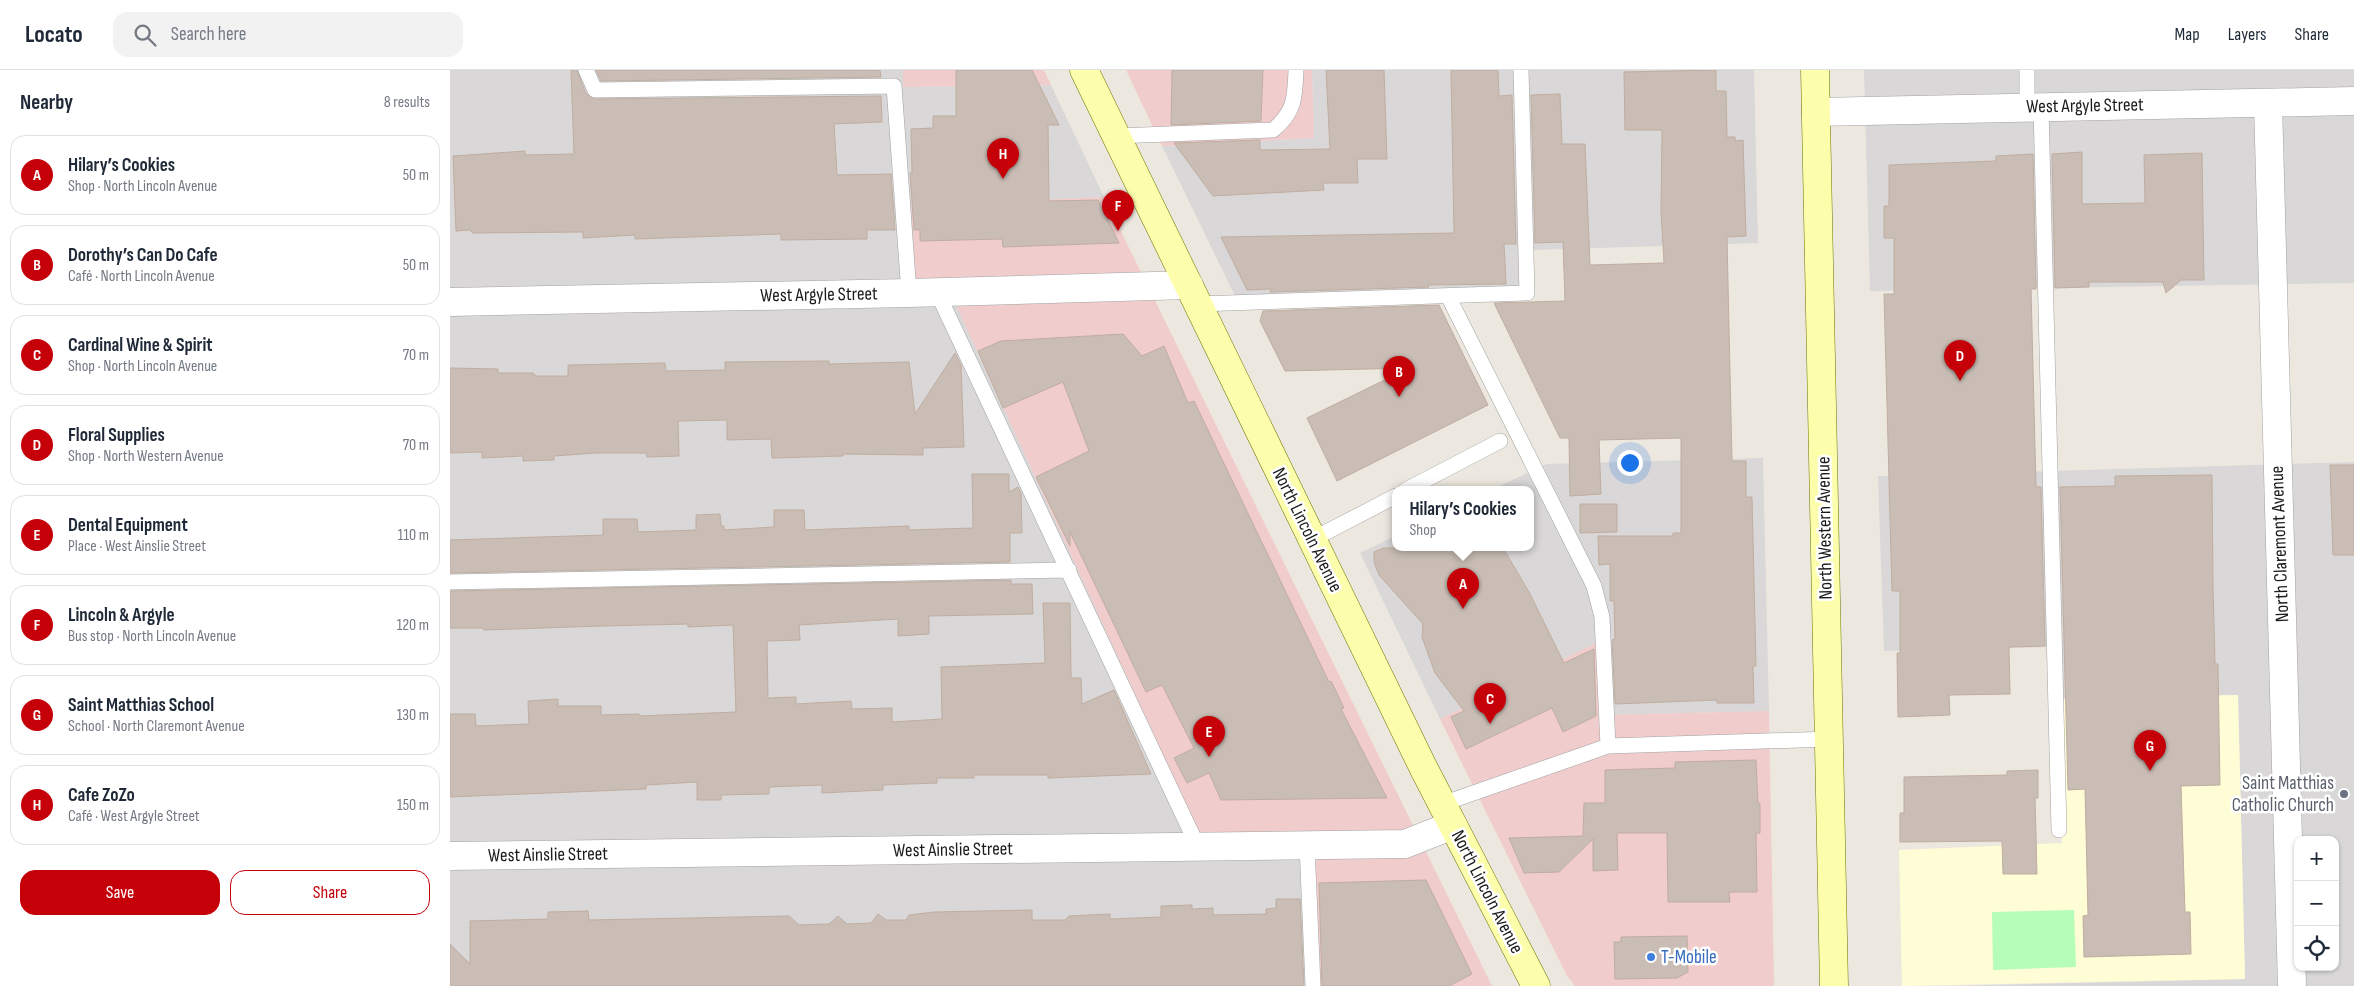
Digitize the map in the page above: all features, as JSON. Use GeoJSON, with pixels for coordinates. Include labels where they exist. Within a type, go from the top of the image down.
{"type":"FeatureCollection","features":[{"type":"Feature","properties":{"kind":"main road","name":"North Lincoln Avenue"},"geometry":{"type":"LineString","coordinates":[[1084,70],[1311,540],[1536,986]]}},
{"type":"Feature","properties":{"kind":"main road","name":"North Western Avenue"},"geometry":{"type":"LineString","coordinates":[[1815,70],[1834,986]]}},
{"type":"Feature","properties":{"kind":"street","name":"West Argyle Street"},"geometry":{"type":"LineString","coordinates":[[1816,112],[2354,101]]}},
{"type":"Feature","properties":{"kind":"street","name":"North Claremont Avenue"},"geometry":{"type":"LineString","coordinates":[[2268,102],[2292,986]]}},
{"type":"Feature","properties":{"kind":"street","name":"West Argyle Street"},"geometry":{"type":"LineString","coordinates":[[450,302],[937,292],[1193,294]]}},
{"type":"Feature","properties":{"kind":"street","name":"West Ainslie Street"},"geometry":{"type":"LineString","coordinates":[[450,856],[1405,844],[1448,814]]}},
{"type":"Feature","properties":{"kind":"lane"},"geometry":{"type":"LineString","coordinates":[[586,70],[595,90],[894,86],[909,293]]}},
{"type":"Feature","properties":{"kind":"lane"},"geometry":{"type":"LineString","coordinates":[[1116,136],[1273,130],[1287,119],[1295,94],[1296,70]]}},
{"type":"Feature","properties":{"kind":"lane"},"geometry":{"type":"LineString","coordinates":[[1193,294],[1448,296],[1527,293],[1521,70]]}},
{"type":"Feature","properties":{"kind":"lane"},"geometry":{"type":"LineString","coordinates":[[2027,70],[2034,107],[2059,830]]}},
{"type":"Feature","properties":{"kind":"lane"},"geometry":{"type":"LineString","coordinates":[[937,292],[1198,846]]}},
{"type":"Feature","properties":{"kind":"lane"},"geometry":{"type":"LineString","coordinates":[[1448,296],[1594,586],[1602,617],[1608,746]]}},
{"type":"Feature","properties":{"kind":"lane"},"geometry":{"type":"LineString","coordinates":[[1414,486],[1500,441]]}},
{"type":"Feature","properties":{"kind":"lane"},"geometry":{"type":"LineString","coordinates":[[1311,540],[1392,498]]}},
{"type":"Feature","properties":{"kind":"lane"},"geometry":{"type":"LineString","coordinates":[[450,582],[1069,570]]}},
{"type":"Feature","properties":{"kind":"lane"},"geometry":{"type":"LineString","coordinates":[[1448,814],[1608,746],[1830,739]]}},
{"type":"Feature","properties":{"kind":"lane"},"geometry":{"type":"LineString","coordinates":[[1307,845],[1313,986]]}},
{"type":"Feature","properties":{"kind":"shaded area"},"geometry":{"type":"Polygon","coordinates":[[[450,70],[903,70],[903,87],[1051,85],[1104,197],[911,206],[1203,842],[1310,839],[1317,986],[450,986],[450,70]]]}},
{"type":"Feature","properties":{"kind":"shaded area"},"geometry":{"type":"Polygon","coordinates":[[[903,70],[1044,70],[1051,85],[903,87],[903,70]]]}},
{"type":"Feature","properties":{"kind":"shaded area"},"geometry":{"type":"Polygon","coordinates":[[[1126,70],[1312,70],[1314,138],[1162,146],[1126,70]]]}},
{"type":"Feature","properties":{"kind":"shaded area"},"geometry":{"type":"Polygon","coordinates":[[[1312,70],[1754,70],[1758,243],[1532,250],[1534,291],[1236,298],[1162,146],[1314,138],[1312,70]]]}},
{"type":"Feature","properties":{"kind":"shaded area"},"geometry":{"type":"Polygon","coordinates":[[[1864,70],[2354,70],[2354,283],[1870,291],[1864,70]]]}},
{"type":"Feature","properties":{"kind":"shaded area"},"geometry":{"type":"Polygon","coordinates":[[[1104,197],[1492,986],[1317,986],[1310,839],[1203,842],[945,281],[916,284],[911,206],[1104,197]]]}},
{"type":"Feature","properties":{"kind":"shaded area"},"geometry":{"type":"Polygon","coordinates":[[[1763,458],[1769,711],[1600,715],[1599,642],[1440,719],[1360,553],[1392,537],[1392,551],[1534,551],[1534,486],[1499,486],[1546,464],[1763,458]]]}},
{"type":"Feature","properties":{"kind":"shaded area"},"geometry":{"type":"Polygon","coordinates":[[[2354,462],[2354,986],[1950,986],[2245,979],[2238,695],[2057,699],[2055,647],[1884,651],[1878,476],[2354,462]]]}},
{"type":"Feature","properties":{"kind":"shaded area"},"geometry":{"type":"Polygon","coordinates":[[[1600,641],[1600,715],[1769,711],[1774,986],[1575,986],[1567,976],[1440,719],[1600,641]]]}},
{"type":"Feature","properties":{"kind":"shaded area"},"geometry":{"type":"Polygon","coordinates":[[[2238,695],[2245,979],[1902,986],[1899,850],[2062,843],[2057,699],[2238,695]]]}},
{"type":"Feature","properties":{"kind":"green space"},"geometry":{"type":"Polygon","coordinates":[[[2074,910],[2076,967],[1993,970],[1992,912],[2074,910]]]}},
{"type":"Feature","properties":{"kind":"building"},"geometry":{"type":"Polygon","coordinates":[[[571,70],[577,70],[586,94],[595,99],[881,96],[882,122],[834,124],[837,175],[891,174],[895,230],[867,230],[867,239],[781,240],[781,234],[635,239],[635,235],[583,238],[583,232],[473,233],[470,230],[456,231],[453,156],[525,151],[525,155],[574,154],[571,70]]]}},
{"type":"Feature","properties":{"kind":"building"},"geometry":{"type":"Polygon","coordinates":[[[596,70],[880,70],[881,77],[601,81],[596,70]]]}},
{"type":"Feature","properties":{"kind":"building"},"geometry":{"type":"Polygon","coordinates":[[[956,70],[1032,70],[1059,125],[1048,125],[1049,201],[1098,200],[1119,243],[1003,247],[1002,239],[920,241],[920,230],[914,230],[910,173],[912,173],[911,129],[933,128],[933,116],[956,116],[956,70]]]}},
{"type":"Feature","properties":{"kind":"building"},"geometry":{"type":"Polygon","coordinates":[[[1172,70],[1263,70],[1261,121],[1171,125],[1172,70]]]}},
{"type":"Feature","properties":{"kind":"building"},"geometry":{"type":"Polygon","coordinates":[[[1326,70],[1384,70],[1387,159],[1357,159],[1358,183],[1323,183],[1324,190],[1213,196],[1174,143],[1260,140],[1260,150],[1330,149],[1326,70]]]}},
{"type":"Feature","properties":{"kind":"building"},"geometry":{"type":"Polygon","coordinates":[[[1451,70],[1498,70],[1499,96],[1512,95],[1516,244],[1504,244],[1506,284],[1428,285],[1429,287],[1270,292],[1271,289],[1247,290],[1221,237],[1454,233],[1451,70]]]}},
{"type":"Feature","properties":{"kind":"building"},"geometry":{"type":"Polygon","coordinates":[[[1716,70],[1716,91],[1726,91],[1727,137],[1735,137],[1735,141],[1743,140],[1746,236],[1727,237],[1732,461],[1746,461],[1746,497],[1752,497],[1756,666],[1753,666],[1754,703],[1717,703],[1717,700],[1615,704],[1612,640],[1615,639],[1614,601],[1610,601],[1610,564],[1599,565],[1598,536],[1673,536],[1673,533],[1681,533],[1681,438],[1599,440],[1601,494],[1570,496],[1569,438],[1560,438],[1494,303],[1565,301],[1563,242],[1535,243],[1531,95],[1560,94],[1562,144],[1585,144],[1590,265],[1664,263],[1661,211],[1662,130],[1625,130],[1624,72],[1716,70]]]}},
{"type":"Feature","properties":{"kind":"building"},"geometry":{"type":"Polygon","coordinates":[[[2082,152],[2082,204],[2145,203],[2144,155],[2202,153],[2204,280],[2181,280],[2166,293],[2163,282],[2089,282],[2089,287],[2055,288],[2052,154],[2082,152]]]}},
{"type":"Feature","properties":{"kind":"building"},"geometry":{"type":"Polygon","coordinates":[[[2033,154],[2036,289],[2031,289],[2036,487],[2041,487],[2045,646],[2009,647],[2010,694],[1949,695],[1950,715],[1898,717],[1897,653],[1900,653],[1900,591],[1892,591],[1884,294],[1894,294],[1894,238],[1884,238],[1884,206],[1889,206],[1889,165],[1996,161],[1996,156],[2033,154]]]}},
{"type":"Feature","properties":{"kind":"building"},"geometry":{"type":"Polygon","coordinates":[[[1439,305],[1488,405],[1337,481],[1307,418],[1409,368],[1285,371],[1260,321],[1263,311],[1439,305]]]}},
{"type":"Feature","properties":{"kind":"building"},"geometry":{"type":"Polygon","coordinates":[[[1123,334],[1142,356],[1164,346],[1188,403],[1194,401],[1329,682],[1331,681],[1344,708],[1341,709],[1387,798],[1221,800],[1209,773],[1187,783],[1174,758],[1194,748],[1162,685],[1146,692],[1070,532],[1070,546],[1036,477],[1089,451],[1063,382],[1003,408],[978,351],[1001,341],[1123,334]]]}},
{"type":"Feature","properties":{"kind":"building"},"geometry":{"type":"Polygon","coordinates":[[[955,353],[961,365],[964,447],[923,448],[923,455],[843,454],[843,456],[772,458],[771,439],[727,440],[727,420],[678,421],[679,456],[647,457],[646,453],[596,453],[554,456],[554,460],[523,461],[523,456],[482,458],[482,452],[450,453],[450,368],[498,369],[498,373],[568,376],[568,365],[665,363],[666,371],[725,370],[725,362],[829,361],[829,364],[909,362],[915,414],[955,353]]]}},
{"type":"Feature","properties":{"kind":"building"},"geometry":{"type":"Polygon","coordinates":[[[2330,465],[2354,465],[2354,555],[2333,555],[2330,465]]]}},
{"type":"Feature","properties":{"kind":"building"},"geometry":{"type":"Polygon","coordinates":[[[972,474],[1009,474],[1009,492],[1018,487],[1021,493],[1022,533],[1010,533],[1010,562],[450,573],[450,540],[603,535],[603,519],[637,519],[638,532],[696,530],[696,515],[720,514],[721,526],[724,526],[724,530],[774,527],[774,510],[804,510],[805,530],[909,526],[909,530],[973,528],[972,474]]]}},
{"type":"Feature","properties":{"kind":"building"},"geometry":{"type":"Polygon","coordinates":[[[2212,475],[2213,587],[2215,664],[2218,664],[2220,785],[2181,786],[2185,912],[2190,912],[2191,954],[2084,957],[2083,916],[2088,915],[2085,789],[2068,790],[2060,487],[2115,486],[2115,476],[2212,475]]]}},
{"type":"Feature","properties":{"kind":"building"},"geometry":{"type":"Polygon","coordinates":[[[1580,504],[1617,504],[1617,532],[1580,533],[1580,504]]]}},
{"type":"Feature","properties":{"kind":"building"},"geometry":{"type":"Polygon","coordinates":[[[1383,548],[1392,548],[1392,551],[1505,551],[1529,592],[1564,663],[1594,649],[1596,716],[1563,732],[1552,708],[1466,749],[1451,717],[1464,711],[1435,673],[1422,637],[1423,624],[1379,575],[1374,562],[1374,552],[1383,548]]]}},
{"type":"Feature","properties":{"kind":"building"},"geometry":{"type":"Polygon","coordinates":[[[1011,580],[1011,584],[1032,584],[1033,614],[929,616],[929,634],[898,636],[898,619],[799,625],[800,640],[767,641],[768,698],[796,697],[796,704],[851,701],[852,709],[892,708],[892,722],[942,719],[941,667],[1045,663],[1043,603],[1070,603],[1071,678],[1081,678],[1082,704],[1114,690],[1151,774],[1048,778],[1048,775],[974,775],[974,778],[937,778],[937,783],[883,785],[883,790],[822,793],[822,785],[769,787],[769,794],[721,795],[721,800],[697,800],[697,782],[646,785],[646,789],[450,797],[450,714],[475,714],[476,726],[529,724],[528,701],[558,699],[558,706],[601,706],[601,715],[639,714],[639,716],[736,712],[733,625],[688,627],[688,624],[484,630],[483,628],[450,628],[450,591],[1011,580]]]}},
{"type":"Feature","properties":{"kind":"building"},"geometry":{"type":"Polygon","coordinates":[[[1756,760],[1758,803],[1760,803],[1760,833],[1756,833],[1757,892],[1729,892],[1730,902],[1668,902],[1667,833],[1617,833],[1618,870],[1593,871],[1593,839],[1559,872],[1524,873],[1509,838],[1583,836],[1584,803],[1605,803],[1605,770],[1675,768],[1675,762],[1756,760]]]}},
{"type":"Feature","properties":{"kind":"building"},"geometry":{"type":"Polygon","coordinates":[[[2038,770],[2038,798],[2035,798],[2037,874],[2003,874],[2002,841],[1900,842],[1900,813],[1904,813],[1904,777],[2007,775],[2007,771],[2038,770]]]}},
{"type":"Feature","properties":{"kind":"building"},"geometry":{"type":"Polygon","coordinates":[[[1426,880],[1472,974],[1449,986],[1322,986],[1319,883],[1426,880]]]}},
{"type":"Feature","properties":{"kind":"building"},"geometry":{"type":"Polygon","coordinates":[[[1276,899],[1300,899],[1304,986],[450,986],[450,944],[470,964],[470,921],[548,919],[548,912],[588,911],[589,920],[789,916],[799,925],[829,924],[838,916],[847,924],[871,923],[878,914],[886,920],[906,920],[909,915],[934,912],[1032,910],[1032,920],[1065,920],[1069,916],[1110,914],[1110,919],[1161,917],[1161,906],[1192,905],[1192,909],[1213,908],[1213,915],[1266,914],[1266,909],[1276,908],[1276,899]]]}},
{"type":"Feature","properties":{"kind":"building","name":"T-Mobile"},"geometry":{"type":"Polygon","coordinates":[[[1687,936],[1688,972],[1677,978],[1615,979],[1614,942],[1621,942],[1621,937],[1687,936]]]}},
{"type":"Feature","properties":{"kind":"place","name":"Cafe ZoZo"},"geometry":{"type":"Point","coordinates":[1003,179]}},
{"type":"Feature","properties":{"kind":"place","name":"Lincoln & Argyle"},"geometry":{"type":"Point","coordinates":[1118,231]}},
{"type":"Feature","properties":{"kind":"place","name":"Floral Supplies"},"geometry":{"type":"Point","coordinates":[1960,381]}},
{"type":"Feature","properties":{"kind":"place","name":"Dorothy’s Can Do Cafe"},"geometry":{"type":"Point","coordinates":[1399,397]}},
{"type":"Feature","properties":{"kind":"place","name":"Hilary’s Cookies"},"geometry":{"type":"Point","coordinates":[1463,609]}},
{"type":"Feature","properties":{"kind":"place","name":"Cardinal Wine & Spirit"},"geometry":{"type":"Point","coordinates":[1490,724]}},
{"type":"Feature","properties":{"kind":"place","name":"Dental Equipment"},"geometry":{"type":"Point","coordinates":[1209,757]}},
{"type":"Feature","properties":{"kind":"place","name":"Saint Matthias School"},"geometry":{"type":"Point","coordinates":[2150,771]}},
{"type":"Feature","properties":{"kind":"place","name":"Saint Matthias Catholic Church"},"geometry":{"type":"Point","coordinates":[2344,794]}},
{"type":"Feature","properties":{"kind":"place","name":"T-Mobile"},"geometry":{"type":"Point","coordinates":[1651,957]}}]}
